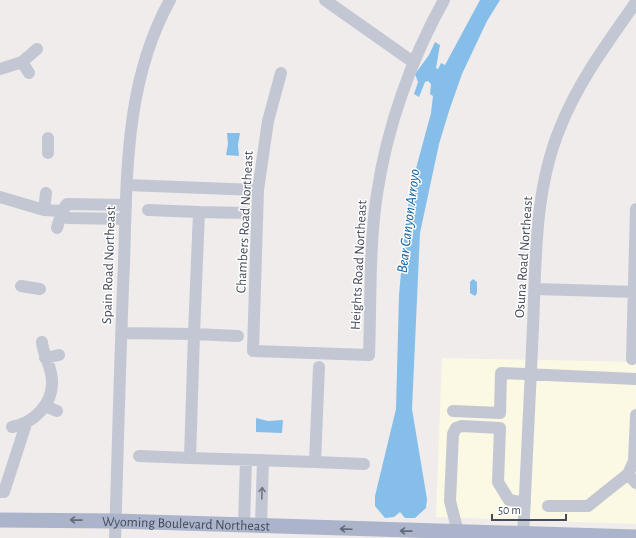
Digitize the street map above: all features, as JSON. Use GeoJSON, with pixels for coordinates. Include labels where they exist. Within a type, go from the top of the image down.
{"type":"FeatureCollection","features":[{"type":"Feature","properties":{"kind":"main road","name":"Wyoming Boulevard Northeast"},"geometry":{"type":"LineString","coordinates":[[0,520],[262,525],[458,532],[523,536],[636,538]]}},
{"type":"Feature","properties":{"kind":"street","name":"Spain Road Northeast"},"geometry":{"type":"LineString","coordinates":[[114,538],[125,219],[130,131],[137,88],[148,47],[170,0]]}},
{"type":"Feature","properties":{"kind":"street","name":"Heights Road Northeast"},"geometry":{"type":"LineString","coordinates":[[254,351],[369,355],[373,224],[385,154],[413,62],[444,0]]}},
{"type":"Feature","properties":{"kind":"street"},"geometry":{"type":"LineString","coordinates":[[333,2],[413,62]]}},
{"type":"Feature","properties":{"kind":"street","name":"Osuna Road Northeast"},"geometry":{"type":"LineString","coordinates":[[523,536],[535,289],[536,236],[547,167],[560,128],[579,87],[606,43],[636,2]]}},
{"type":"Feature","properties":{"kind":"street"},"geometry":{"type":"LineString","coordinates":[[0,69],[22,62],[37,49]]}},
{"type":"Feature","properties":{"kind":"street"},"geometry":{"type":"LineString","coordinates":[[22,62],[29,73]]}},
{"type":"Feature","properties":{"kind":"street","name":"Chambers Road Northeast"},"geometry":{"type":"LineString","coordinates":[[254,351],[258,190],[268,121],[281,73]]}},
{"type":"Feature","properties":{"kind":"street"},"geometry":{"type":"LineString","coordinates":[[48,138],[48,153]]}},
{"type":"Feature","properties":{"kind":"street"},"geometry":{"type":"LineString","coordinates":[[127,185],[258,190]]}},
{"type":"Feature","properties":{"kind":"street"},"geometry":{"type":"LineString","coordinates":[[44,210],[46,193]]}},
{"type":"Feature","properties":{"kind":"street"},"geometry":{"type":"LineString","coordinates":[[0,197],[44,210],[62,211]]}},
{"type":"Feature","properties":{"kind":"street"},"geometry":{"type":"LineString","coordinates":[[57,228],[62,211],[67,204],[126,205]]}},
{"type":"Feature","properties":{"kind":"street"},"geometry":{"type":"LineString","coordinates":[[632,359],[635,292],[636,209]]}},
{"type":"Feature","properties":{"kind":"street"},"geometry":{"type":"LineString","coordinates":[[148,210],[245,213]]}},
{"type":"Feature","properties":{"kind":"street"},"geometry":{"type":"LineString","coordinates":[[62,211],[67,218],[125,219]]}},
{"type":"Feature","properties":{"kind":"street"},"geometry":{"type":"LineString","coordinates":[[190,458],[199,212]]}},
{"type":"Feature","properties":{"kind":"street"},"geometry":{"type":"LineString","coordinates":[[20,286],[40,289]]}},
{"type":"Feature","properties":{"kind":"street"},"geometry":{"type":"LineString","coordinates":[[535,289],[635,292]]}},
{"type":"Feature","properties":{"kind":"street"},"geometry":{"type":"LineString","coordinates":[[121,333],[238,336]]}},
{"type":"Feature","properties":{"kind":"street"},"geometry":{"type":"LineString","coordinates":[[7,492],[26,424],[45,406],[52,382],[41,351],[59,355]]}},
{"type":"Feature","properties":{"kind":"street"},"geometry":{"type":"LineString","coordinates":[[315,462],[318,367]]}},
{"type":"Feature","properties":{"kind":"street"},"geometry":{"type":"LineString","coordinates":[[453,411],[500,413],[501,374],[636,379]]}},
{"type":"Feature","properties":{"kind":"street"},"geometry":{"type":"LineString","coordinates":[[45,406],[57,411]]}},
{"type":"Feature","properties":{"kind":"street"},"geometry":{"type":"LineString","coordinates":[[548,506],[588,506],[628,474],[634,461],[636,415]]}},
{"type":"Feature","properties":{"kind":"street"},"geometry":{"type":"LineString","coordinates":[[12,427],[26,424]]}},
{"type":"Feature","properties":{"kind":"street"},"geometry":{"type":"LineString","coordinates":[[458,532],[450,501],[453,434],[456,428],[462,426],[500,428],[498,482],[509,500],[525,503]]}},
{"type":"Feature","properties":{"kind":"street"},"geometry":{"type":"LineString","coordinates":[[139,456],[364,464]]}},
{"type":"Feature","properties":{"kind":"street"},"geometry":{"type":"LineString","coordinates":[[244,525],[246,460]]}},
{"type":"Feature","properties":{"kind":"street"},"geometry":{"type":"LineString","coordinates":[[262,525],[263,460]]}},
{"type":"Feature","properties":{"kind":"street"},"geometry":{"type":"LineString","coordinates":[[628,474],[636,483]]}},
{"type":"Feature","properties":{"kind":"shaded area"},"geometry":{"type":"Polygon","coordinates":[[[442,358],[636,362],[636,524],[436,517],[442,358]]]}},
{"type":"Feature","properties":{"kind":"water","name":"Bear Canyon Arroyo"},"geometry":{"type":"Polygon","coordinates":[[[480,0],[500,0],[487,21],[462,74],[449,111],[439,144],[420,233],[412,409],[427,499],[426,508],[415,518],[405,518],[400,512],[394,517],[385,518],[375,506],[375,496],[396,409],[399,295],[405,228],[411,187],[431,113],[433,96],[430,94],[431,84],[428,81],[425,82],[419,97],[414,94],[418,82],[415,74],[429,55],[435,42],[440,45],[436,68],[438,69],[441,63],[445,65],[480,0]]]}},
{"type":"Feature","properties":{"kind":"water"},"geometry":{"type":"Polygon","coordinates":[[[227,133],[240,133],[238,145],[239,156],[226,155],[228,144],[227,133]]]}},
{"type":"Feature","properties":{"kind":"water"},"geometry":{"type":"Polygon","coordinates":[[[473,279],[477,282],[477,293],[475,296],[470,293],[470,282],[473,279]]]}},
{"type":"Feature","properties":{"kind":"water"},"geometry":{"type":"Polygon","coordinates":[[[256,418],[268,421],[283,420],[282,433],[256,432],[256,418]]]}}]}
